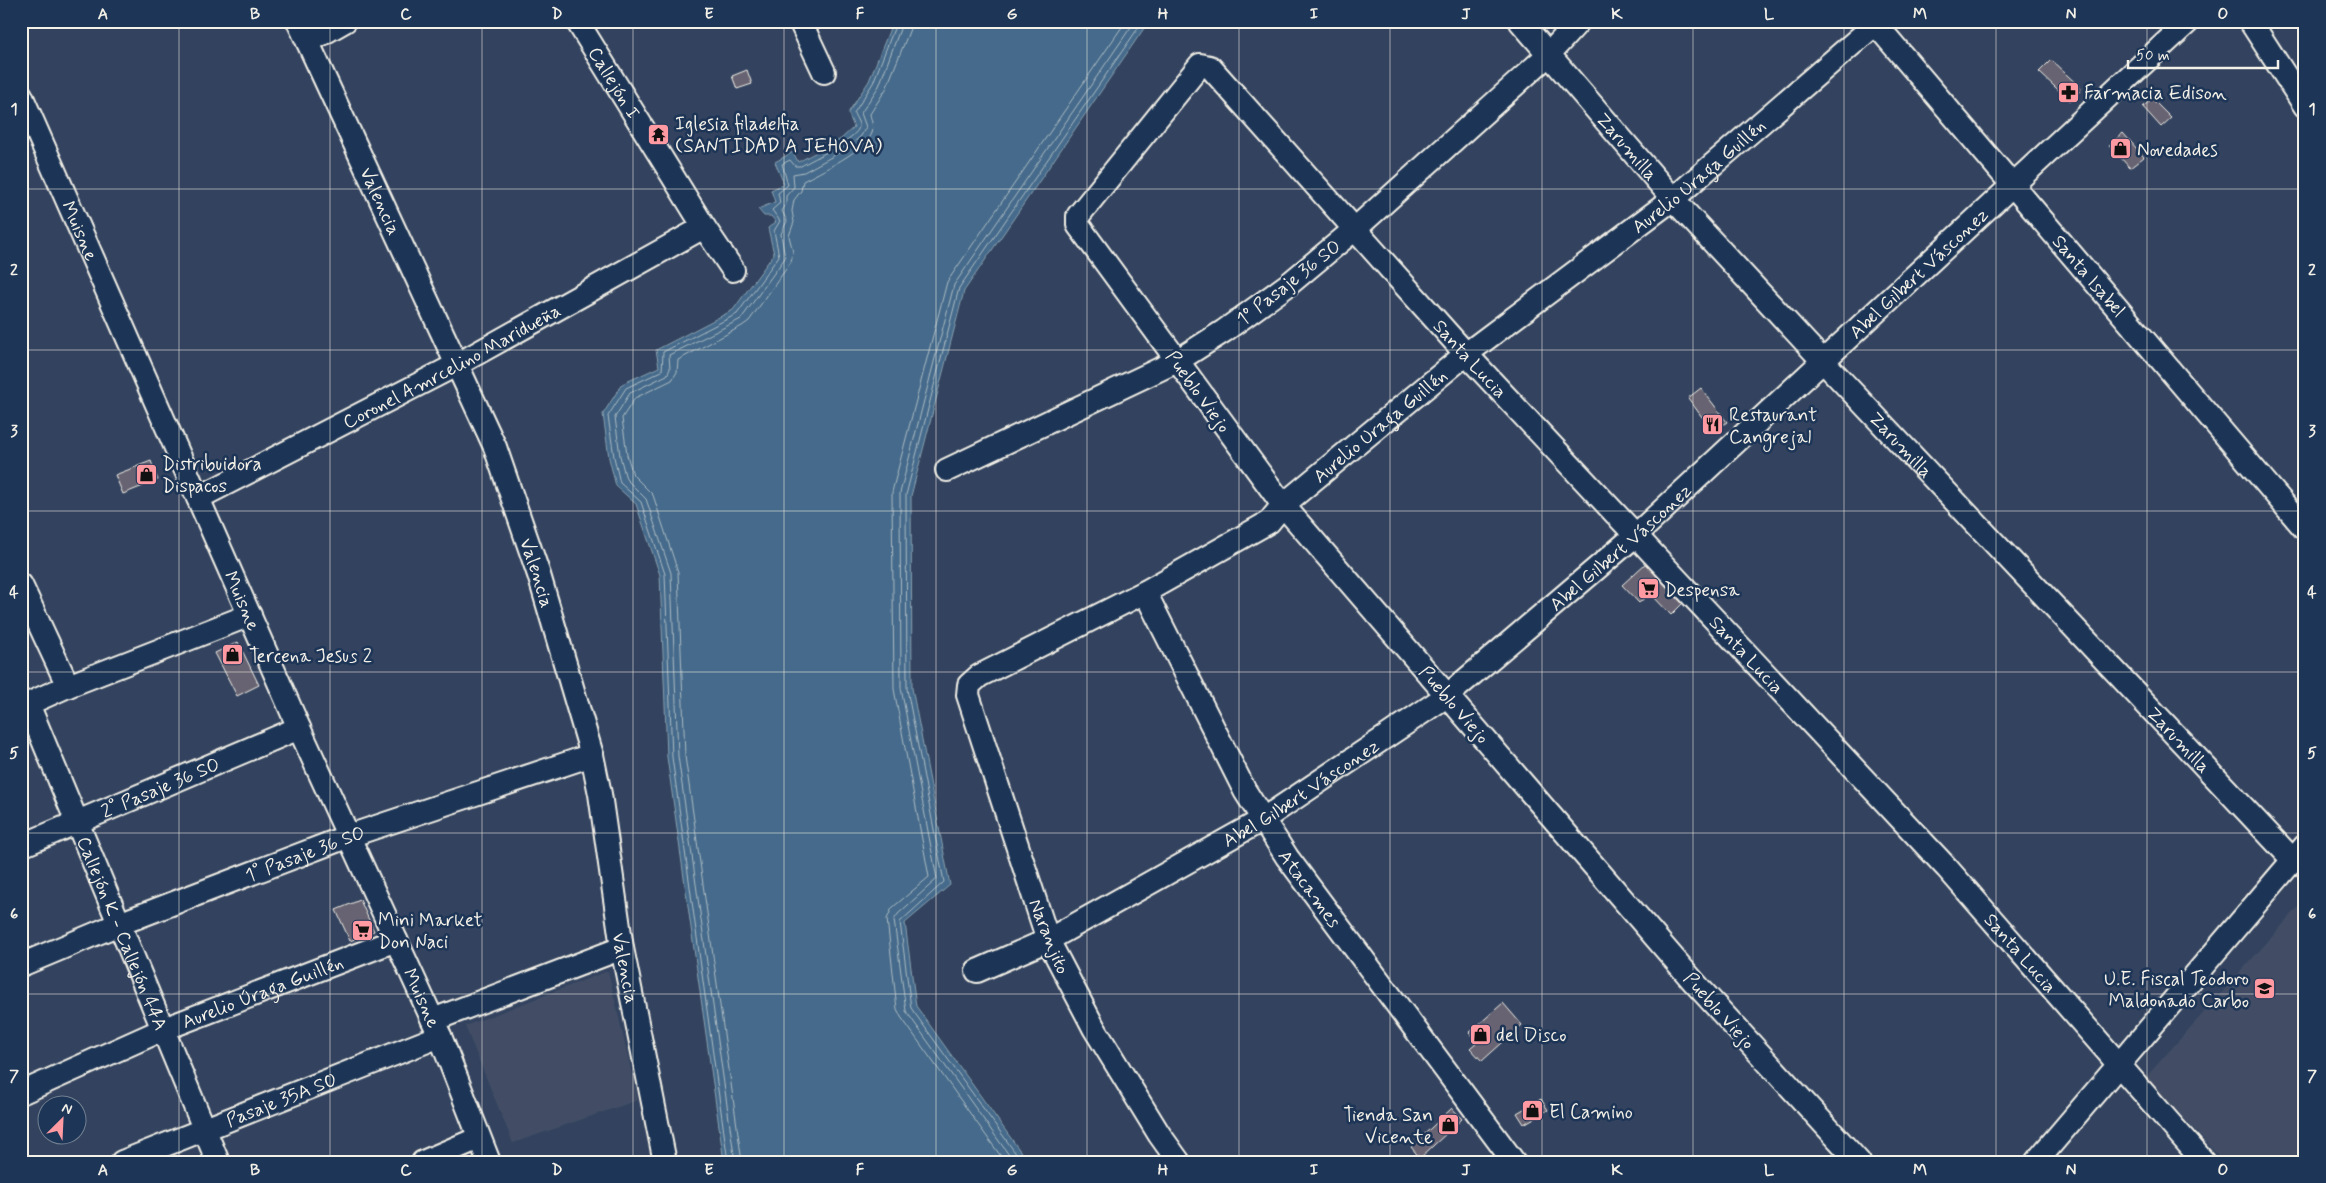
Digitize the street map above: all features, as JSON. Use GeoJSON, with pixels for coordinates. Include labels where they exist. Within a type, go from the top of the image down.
{"type":"FeatureCollection","features":[{"type":"Feature","properties":{"kind":"street","name":"Valencia"},"geometry":{"type":"LineString","coordinates":[[298,21],[458,364],[494,447],[529,548],[592,754],[600,794],[622,948],[665,1162]]}},
{"type":"Feature","properties":{"kind":"street"},"geometry":{"type":"LineString","coordinates":[[308,42],[345,21]]}},
{"type":"Feature","properties":{"kind":"street","name":"Callejón I"},"geometry":{"type":"LineString","coordinates":[[577,21],[704,227],[733,270]]}},
{"type":"Feature","properties":{"kind":"street"},"geometry":{"type":"LineString","coordinates":[[800,21],[824,72]]}},
{"type":"Feature","properties":{"kind":"street","name":"Zarumilla"},"geometry":{"type":"LineString","coordinates":[[1520,21],[1673,199],[1822,360],[2299,853]]}},
{"type":"Feature","properties":{"kind":"street","name":"1º Pasaje 36 SO"},"geometry":{"type":"LineString","coordinates":[[947,470],[1177,361],[1256,309],[1355,229],[1548,55],[1579,21]]}},
{"type":"Feature","properties":{"kind":"street","name":"Abel Gilbert Vásconez"},"geometry":{"type":"LineString","coordinates":[[977,971],[1048,940],[1262,820],[1448,695],[1637,534],[1822,360],[2190,21]]}},
{"type":"Feature","properties":{"kind":"street"},"geometry":{"type":"LineString","coordinates":[[2250,21],[2305,106]]}},
{"type":"Feature","properties":{"kind":"street","name":"Santa Isabel"},"geometry":{"type":"LineString","coordinates":[[1876,22],[2305,529]]}},
{"type":"Feature","properties":{"kind":"street","name":"Aurelio Uraga Guillén"},"geometry":{"type":"LineString","coordinates":[[968,689],[972,681],[979,676],[1145,592],[1268,522],[1283,505],[1466,354],[1673,199],[1876,22]]}},
{"type":"Feature","properties":{"kind":"street","name":"Santa Lucia"},"geometry":{"type":"LineString","coordinates":[[1204,65],[1210,67],[1466,354],[1637,534],[1947,868],[2204,1162]]}},
{"type":"Feature","properties":{"kind":"street","name":"Pueblo Viejo"},"geometry":{"type":"LineString","coordinates":[[1204,65],[1196,68],[1078,216],[1078,225],[1283,505],[1694,982],[1859,1162]]}},
{"type":"Feature","properties":{"kind":"street","name":"Muisne"},"geometry":{"type":"LineString","coordinates":[[24,107],[300,728],[436,1028],[489,1162]]}},
{"type":"Feature","properties":{"kind":"street","name":"Coronel Amrcelino Maridueña"},"geometry":{"type":"LineString","coordinates":[[198,498],[458,364],[704,227]]}},
{"type":"Feature","properties":{"kind":"street"},"geometry":{"type":"LineString","coordinates":[[21,585],[68,686]]}},
{"type":"Feature","properties":{"kind":"street","name":"Atacames"},"geometry":{"type":"LineString","coordinates":[[1145,592],[1245,792],[1262,820],[1293,866],[1514,1162]]}},
{"type":"Feature","properties":{"kind":"street"},"geometry":{"type":"LineString","coordinates":[[25,705],[68,686],[250,615]]}},
{"type":"Feature","properties":{"kind":"street","name":"Naranjito"},"geometry":{"type":"LineString","coordinates":[[968,689],[968,696],[1048,940],[1094,1028],[1159,1134],[1179,1162]]}},
{"type":"Feature","properties":{"kind":"street","name":"Callejón K - Callejón 44A"},"geometry":{"type":"LineString","coordinates":[[25,705],[120,924],[218,1162]]}},
{"type":"Feature","properties":{"kind":"street","name":"2° Pasaje 36 SO"},"geometry":{"type":"LineString","coordinates":[[21,846],[300,728]]}},
{"type":"Feature","properties":{"kind":"street","name":"1° Pasaje 36 SO"},"geometry":{"type":"LineString","coordinates":[[21,965],[120,924],[349,836],[592,754]]}},
{"type":"Feature","properties":{"kind":"street"},"geometry":{"type":"LineString","coordinates":[[2036,1162],[2299,853]]}},
{"type":"Feature","properties":{"kind":"street","name":"Aurelio Úraga Guillén"},"geometry":{"type":"LineString","coordinates":[[21,1093],[164,1029],[396,940]]}},
{"type":"Feature","properties":{"kind":"street","name":"Pasaje 35A SO"},"geometry":{"type":"LineString","coordinates":[[122,1162],[204,1129],[622,948]]}},
{"type":"Feature","properties":{"kind":"street"},"geometry":{"type":"LineString","coordinates":[[423,1162],[479,1138]]}},
{"type":"Feature","properties":{"kind":"shaded area","name":"U.E. Fiscal Teodoro Maldonado Carbo"},"geometry":{"type":"Polygon","coordinates":[[[2305,900],[2305,1162],[2224,1162],[2146,1077],[2305,900]]]}},
{"type":"Feature","properties":{"kind":"shaded area"},"geometry":{"type":"Polygon","coordinates":[[[608,971],[638,1100],[513,1143],[465,1026],[608,971]]]}},
{"type":"Feature","properties":{"kind":"water"},"geometry":{"type":"Polygon","coordinates":[[[893,21],[1149,21],[964,291],[911,496],[912,688],[950,885],[905,923],[916,1006],[1028,1162],[724,1162],[667,757],[660,575],[636,504],[616,486],[609,458],[603,414],[622,384],[659,367],[656,350],[733,310],[774,254],[768,228],[776,222],[771,216],[764,216],[758,209],[775,202],[771,190],[784,184],[775,162],[793,152],[798,162],[841,139],[854,127],[848,113],[869,81],[893,21]]]}},
{"type":"Feature","properties":{"kind":"building"},"geometry":{"type":"Polygon","coordinates":[[[2051,60],[2082,89],[2070,101],[2039,72],[2051,60]]]}},
{"type":"Feature","properties":{"kind":"building"},"geometry":{"type":"Polygon","coordinates":[[[747,70],[752,84],[737,89],[732,76],[747,70]]]}},
{"type":"Feature","properties":{"kind":"building"},"geometry":{"type":"Polygon","coordinates":[[[2152,99],[2171,118],[2161,127],[2143,107],[2152,99]]]}},
{"type":"Feature","properties":{"kind":"building"},"geometry":{"type":"Polygon","coordinates":[[[2123,133],[2144,157],[2130,168],[2109,145],[2123,133]]]}},
{"type":"Feature","properties":{"kind":"building"},"geometry":{"type":"Polygon","coordinates":[[[1701,388],[1727,422],[1713,432],[1688,398],[1701,388]]]}},
{"type":"Feature","properties":{"kind":"building"},"geometry":{"type":"Polygon","coordinates":[[[151,461],[158,480],[123,494],[115,475],[151,461]]]}},
{"type":"Feature","properties":{"kind":"building","name":"Despensa"},"geometry":{"type":"Polygon","coordinates":[[[1646,563],[1683,603],[1671,615],[1650,593],[1639,603],[1622,585],[1646,563]]]}},
{"type":"Feature","properties":{"kind":"building"},"geometry":{"type":"Polygon","coordinates":[[[238,642],[259,685],[237,696],[215,653],[238,642]]]}},
{"type":"Feature","properties":{"kind":"building"},"geometry":{"type":"Polygon","coordinates":[[[360,900],[374,931],[350,941],[336,910],[360,900]]]}},
{"type":"Feature","properties":{"kind":"building"},"geometry":{"type":"Polygon","coordinates":[[[1503,1003],[1522,1025],[1482,1061],[1470,1048],[1477,1042],[1469,1033],[1503,1003]]]}},
{"type":"Feature","properties":{"kind":"building","name":"El Camino"},"geometry":{"type":"Polygon","coordinates":[[[1541,1099],[1548,1110],[1524,1124],[1517,1113],[1541,1099]]]}},
{"type":"Feature","properties":{"kind":"building"},"geometry":{"type":"Polygon","coordinates":[[[1452,1108],[1462,1119],[1420,1158],[1411,1147],[1452,1108]]]}},
{"type":"Feature","properties":{"kind":"place","name":"Farmacia Edison"},"geometry":{"type":"Point","coordinates":[2068,92]}},
{"type":"Feature","properties":{"kind":"place","name":"Iglesia filadelfia (SANTIDAD A JEHOVA)"},"geometry":{"type":"Point","coordinates":[659,134]}},
{"type":"Feature","properties":{"kind":"place","name":"Novedades"},"geometry":{"type":"Point","coordinates":[2121,149]}},
{"type":"Feature","properties":{"kind":"place","name":"Restaurant Cangrejal"},"geometry":{"type":"Point","coordinates":[1713,425]}},
{"type":"Feature","properties":{"kind":"place","name":"Distribuidora Dispacos"},"geometry":{"type":"Point","coordinates":[146,474]}},
{"type":"Feature","properties":{"kind":"place","name":"Despensa"},"geometry":{"type":"Point","coordinates":[1648,589]}},
{"type":"Feature","properties":{"kind":"place","name":"Tercena Jesus 2"},"geometry":{"type":"Point","coordinates":[233,655]}},
{"type":"Feature","properties":{"kind":"place","name":"Mini Market Don Naci"},"geometry":{"type":"Point","coordinates":[362,930]}},
{"type":"Feature","properties":{"kind":"place","name":"U.E. Fiscal Teodoro Maldonado Carbo"},"geometry":{"type":"Point","coordinates":[2265,989]}},
{"type":"Feature","properties":{"kind":"place","name":"del Disco"},"geometry":{"type":"Point","coordinates":[1480,1034]}},
{"type":"Feature","properties":{"kind":"place","name":"El Camino"},"geometry":{"type":"Point","coordinates":[1533,1111]}},
{"type":"Feature","properties":{"kind":"place","name":"Tienda San Vicente"},"geometry":{"type":"Point","coordinates":[1449,1125]}}]}
